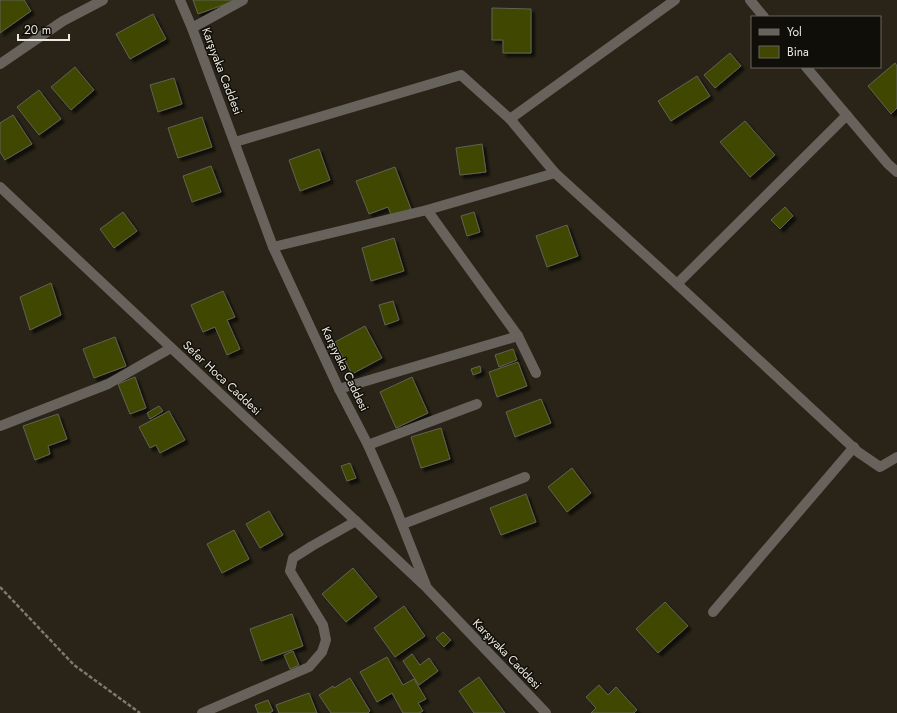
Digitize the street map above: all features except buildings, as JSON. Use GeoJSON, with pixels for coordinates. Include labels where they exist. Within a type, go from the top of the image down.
{"type":"FeatureCollection","features":[{"type":"Feature","properties":{"kind":"street"},"geometry":{"type":"LineString","coordinates":[[0,64],[62,21],[103,0]]}},
{"type":"Feature","properties":{"kind":"street","name":"Karşıyaka Caddesi"},"geometry":{"type":"LineString","coordinates":[[180,0],[235,142],[273,247],[339,389],[368,445],[403,524],[426,588],[546,713]]}},
{"type":"Feature","properties":{"kind":"street"},"geometry":{"type":"LineString","coordinates":[[192,28],[244,0]]}},
{"type":"Feature","properties":{"kind":"street"},"geometry":{"type":"LineString","coordinates":[[510,119],[675,0]]}},
{"type":"Feature","properties":{"kind":"street"},"geometry":{"type":"LineString","coordinates":[[750,0],[763,16]]}},
{"type":"Feature","properties":{"kind":"street"},"geometry":{"type":"LineString","coordinates":[[807,68],[888,164],[897,172]]}},
{"type":"Feature","properties":{"kind":"street"},"geometry":{"type":"LineString","coordinates":[[235,142],[461,75],[510,119],[555,173],[854,447],[880,467],[897,457]]}},
{"type":"Feature","properties":{"kind":"street"},"geometry":{"type":"LineString","coordinates":[[677,284],[847,115]]}},
{"type":"Feature","properties":{"kind":"street"},"geometry":{"type":"LineString","coordinates":[[273,247],[427,210],[555,173]]}},
{"type":"Feature","properties":{"kind":"street","name":"Sefer Hoca Caddesi"},"geometry":{"type":"LineString","coordinates":[[0,187],[426,588]]}},
{"type":"Feature","properties":{"kind":"street"},"geometry":{"type":"LineString","coordinates":[[427,210],[518,336],[536,374]]}},
{"type":"Feature","properties":{"kind":"street"},"geometry":{"type":"LineString","coordinates":[[339,389],[518,336]]}},
{"type":"Feature","properties":{"kind":"street"},"geometry":{"type":"LineString","coordinates":[[0,426],[108,384],[171,348]]}},
{"type":"Feature","properties":{"kind":"street"},"geometry":{"type":"LineString","coordinates":[[368,445],[477,404]]}},
{"type":"Feature","properties":{"kind":"street"},"geometry":{"type":"LineString","coordinates":[[713,612],[854,447]]}},
{"type":"Feature","properties":{"kind":"street"},"geometry":{"type":"LineString","coordinates":[[403,524],[525,477]]}},
{"type":"Feature","properties":{"kind":"street"},"geometry":{"type":"LineString","coordinates":[[202,713],[309,667],[322,652],[326,640],[323,625],[290,571],[293,558],[356,522]]}},
{"type":"Feature","properties":{"kind":"path"},"geometry":{"type":"LineString","coordinates":[[0,587],[74,665],[140,713]]}}]}
